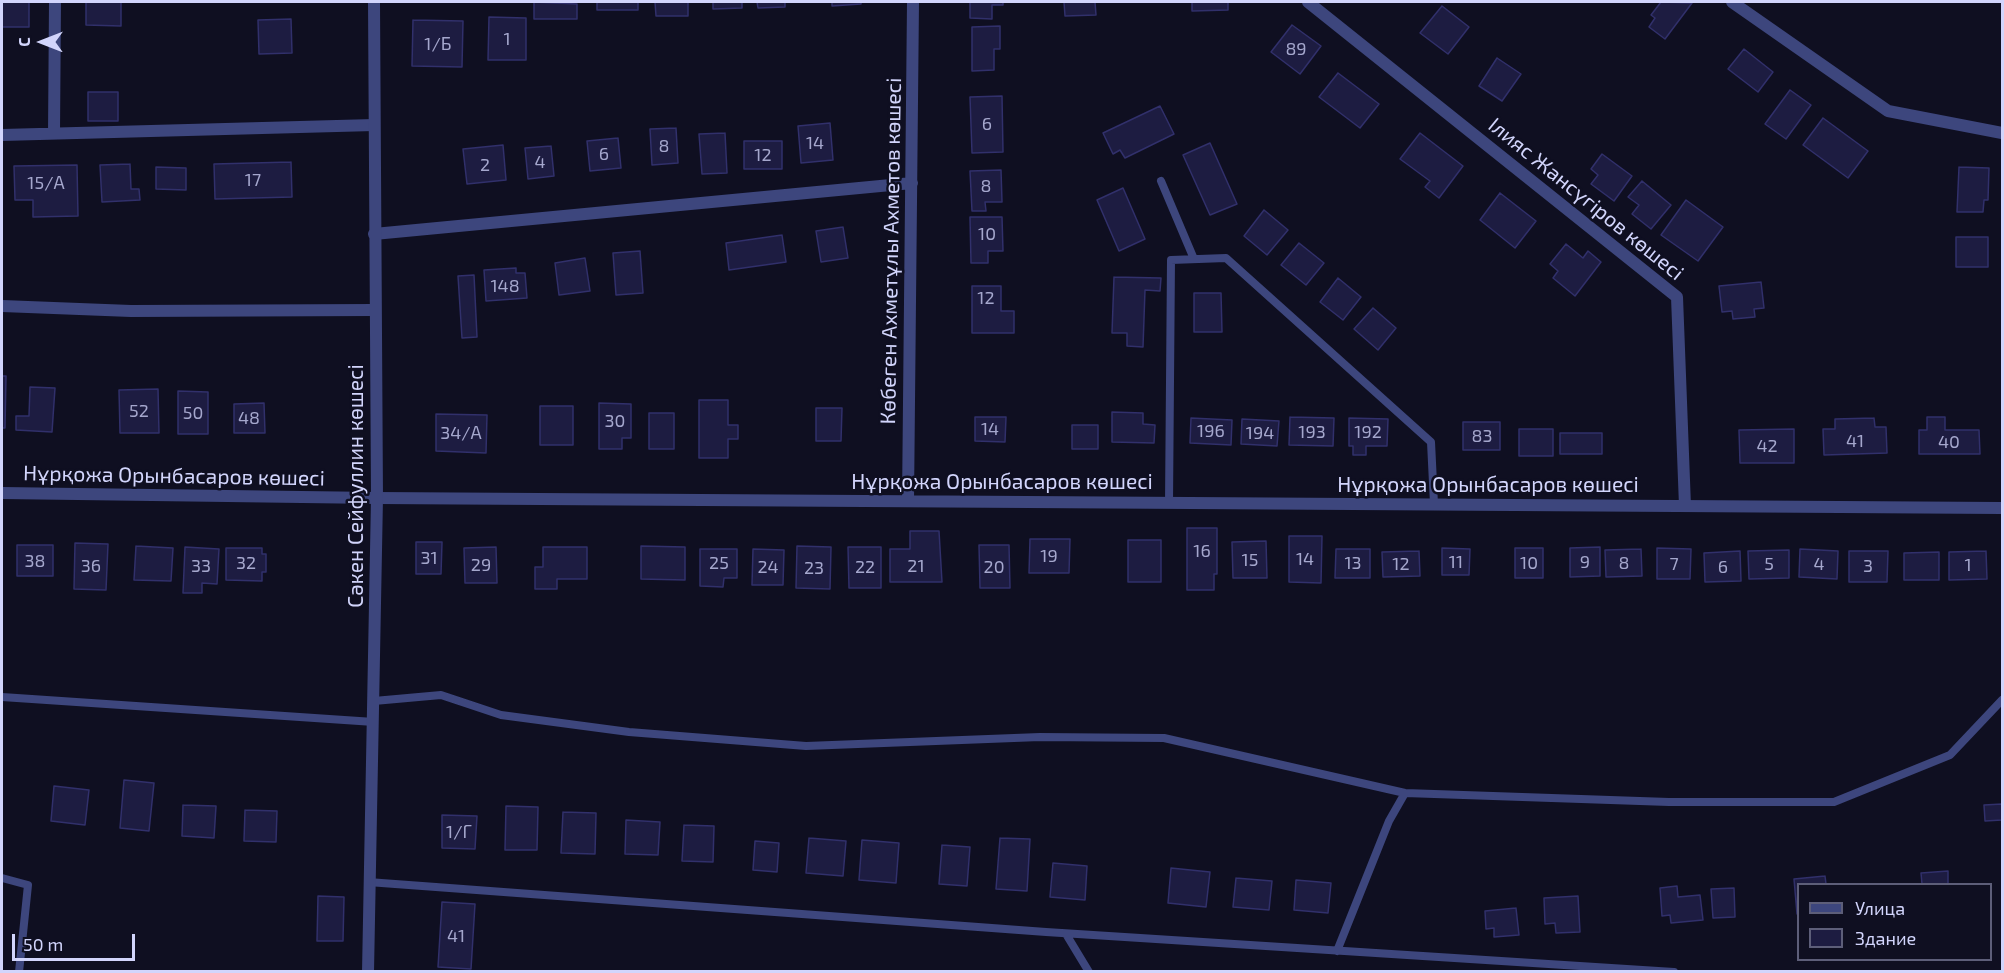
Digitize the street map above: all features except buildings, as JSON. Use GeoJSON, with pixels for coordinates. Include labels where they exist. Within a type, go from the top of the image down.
{"type":"FeatureCollection","features":[{"type":"Feature","properties":{"kind":"street"},"geometry":{"type":"LineString","coordinates":[[54,133],[55,2]]}},
{"type":"Feature","properties":{"kind":"street","name":"Сәкен Сейфуллин көшесі"},"geometry":{"type":"LineString","coordinates":[[368,972],[376,498],[374,2]]}},
{"type":"Feature","properties":{"kind":"street","name":"Көбеген Ахметұлы Ахметов көшесі"},"geometry":{"type":"LineString","coordinates":[[908,501],[913,2]]}},
{"type":"Feature","properties":{"kind":"street","name":"Ілияс Жансүгіров көшесі"},"geometry":{"type":"LineString","coordinates":[[1308,2],[1677,297],[1685,506]]}},
{"type":"Feature","properties":{"kind":"street"},"geometry":{"type":"LineString","coordinates":[[1732,2],[1888,111],[2002,133]]}},
{"type":"Feature","properties":{"kind":"street"},"geometry":{"type":"LineString","coordinates":[[2,135],[374,125]]}},
{"type":"Feature","properties":{"kind":"street"},"geometry":{"type":"LineString","coordinates":[[374,234],[912,183]]}},
{"type":"Feature","properties":{"kind":"street"},"geometry":{"type":"LineString","coordinates":[[2,306],[131,311],[375,310]]}},
{"type":"Feature","properties":{"kind":"street","name":"Нұрқожа Орынбасаров көшесі"},"geometry":{"type":"LineString","coordinates":[[2,493],[376,498],[2002,508]]}},
{"type":"Feature","properties":{"kind":"lane"},"geometry":{"type":"LineString","coordinates":[[1161,181],[1194,259]]}},
{"type":"Feature","properties":{"kind":"lane"},"geometry":{"type":"LineString","coordinates":[[1169,503],[1171,260],[1226,258],[1431,442],[1434,504]]}},
{"type":"Feature","properties":{"kind":"lane"},"geometry":{"type":"LineString","coordinates":[[374,701],[441,695],[501,715],[629,732],[806,746],[1040,737],[1164,738],[1405,793],[1669,802],[1834,802],[1950,755],[2002,700]]}},
{"type":"Feature","properties":{"kind":"lane"},"geometry":{"type":"LineString","coordinates":[[2,697],[374,722]]}},
{"type":"Feature","properties":{"kind":"lane"},"geometry":{"type":"LineString","coordinates":[[1337,951],[1389,821],[1405,793]]}},
{"type":"Feature","properties":{"kind":"lane"},"geometry":{"type":"LineString","coordinates":[[2,878],[28,885],[19,972]]}},
{"type":"Feature","properties":{"kind":"lane"},"geometry":{"type":"LineString","coordinates":[[368,882],[1540,967],[1674,972]]}},
{"type":"Feature","properties":{"kind":"lane"},"geometry":{"type":"LineString","coordinates":[[1066,934],[1089,972]]}}]}
